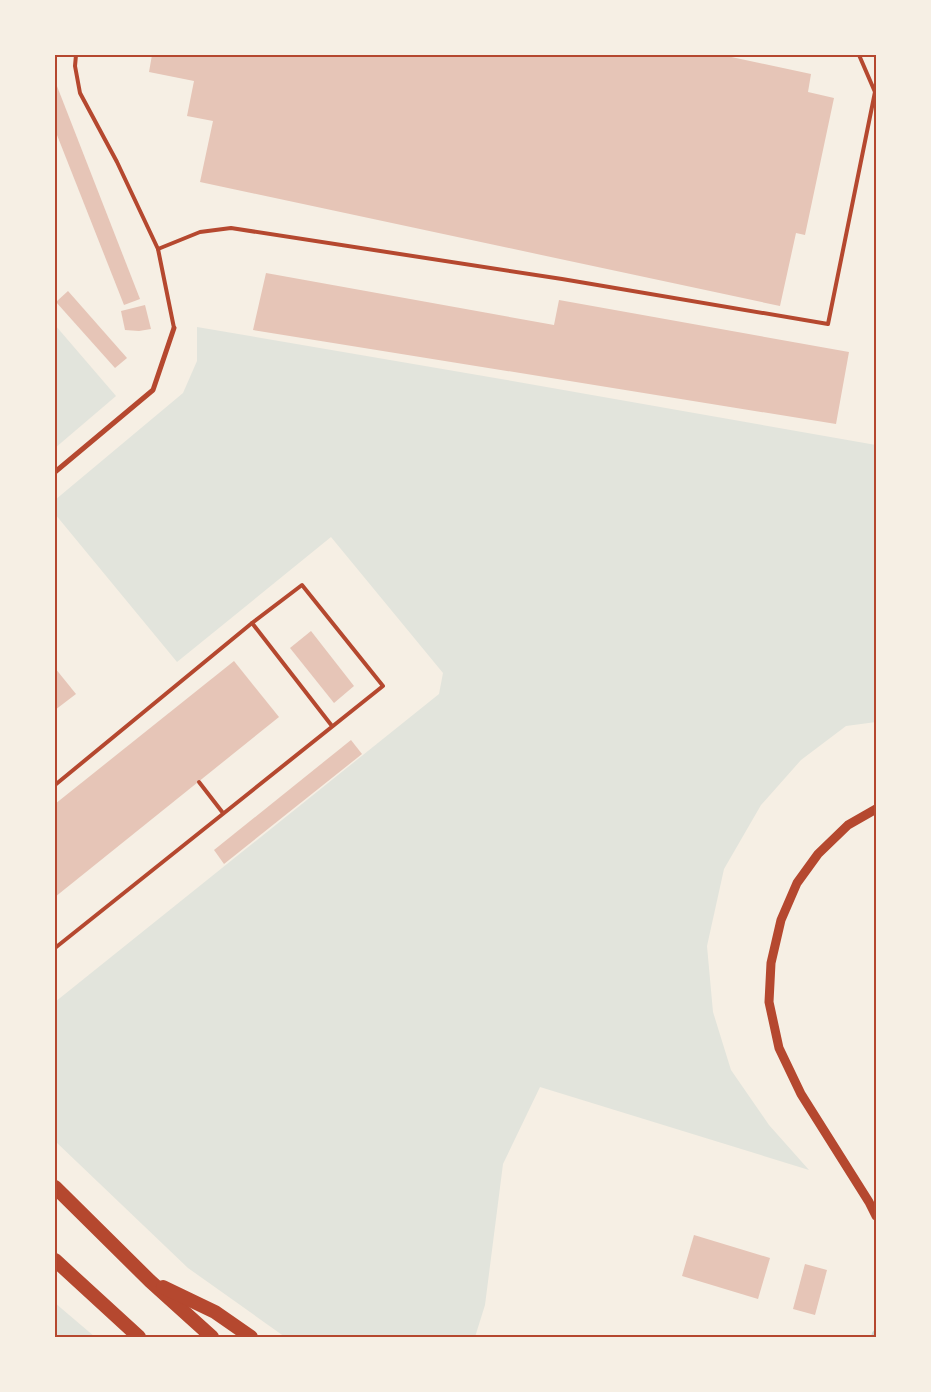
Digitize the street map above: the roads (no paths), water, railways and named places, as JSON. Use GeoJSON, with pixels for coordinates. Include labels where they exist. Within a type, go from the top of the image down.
{"type":"FeatureCollection","features":[{"type":"Feature","properties":{"kind":"highway"},"geometry":{"type":"LineString","coordinates":[[55,1187],[150,1281],[212,1337]]}},
{"type":"Feature","properties":{"kind":"highway"},"geometry":{"type":"LineString","coordinates":[[55,1260],[139,1337]]}},
{"type":"Feature","properties":{"kind":"highway"},"geometry":{"type":"LineString","coordinates":[[150,1281],[215,1312],[251,1337]]}},
{"type":"Feature","properties":{"kind":"street"},"geometry":{"type":"LineString","coordinates":[[55,472],[153,390],[174,328]]}},
{"type":"Feature","properties":{"kind":"street"},"geometry":{"type":"LineString","coordinates":[[876,809],[848,825],[818,854],[797,884],[781,920],[771,963],[769,1002],[779,1048],[801,1094],[876,1216]]}},
{"type":"Feature","properties":{"kind":"lane"},"geometry":{"type":"LineString","coordinates":[[76,55],[75,66],[80,93],[117,162],[158,249],[174,328]]}},
{"type":"Feature","properties":{"kind":"lane"},"geometry":{"type":"LineString","coordinates":[[158,249],[200,232],[231,228],[562,279],[828,324],[875,92],[859,55]]}},
{"type":"Feature","properties":{"kind":"lane"},"geometry":{"type":"LineString","coordinates":[[55,785],[252,623],[302,585],[383,686],[55,948]]}},
{"type":"Feature","properties":{"kind":"lane"},"geometry":{"type":"LineString","coordinates":[[252,623],[332,726]]}},
{"type":"Feature","properties":{"kind":"lane"},"geometry":{"type":"LineString","coordinates":[[199,782],[223,813]]}}]}
